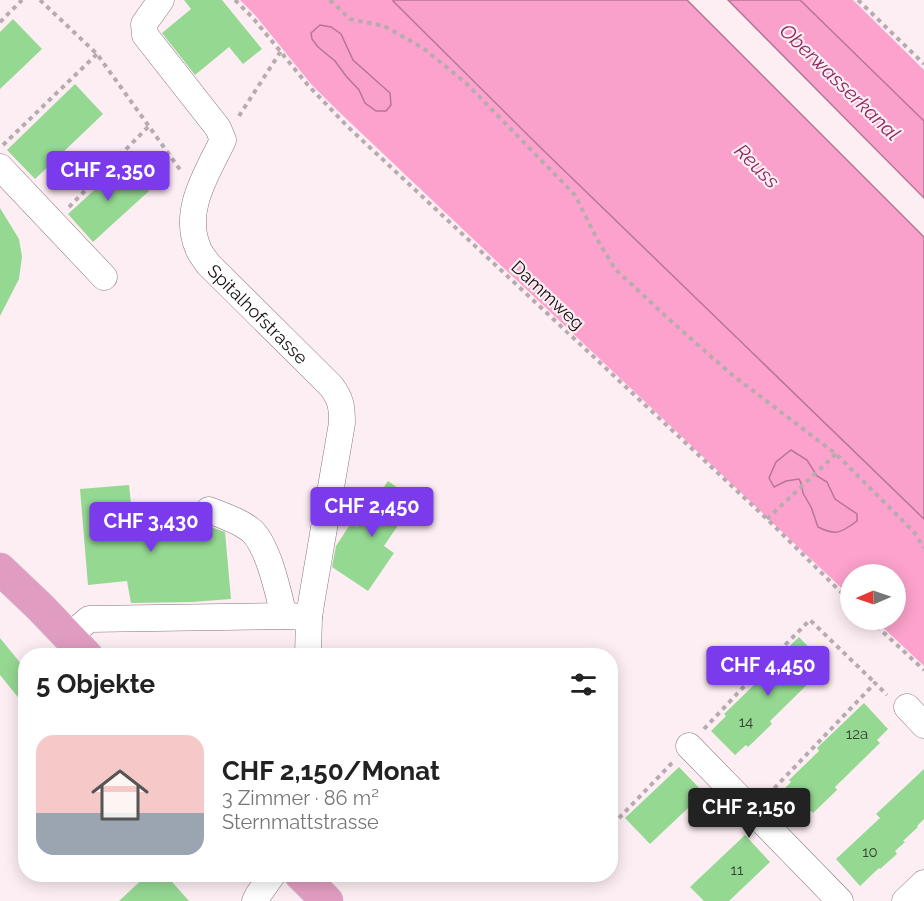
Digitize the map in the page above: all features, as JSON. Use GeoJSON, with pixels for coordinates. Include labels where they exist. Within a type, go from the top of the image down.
{"type":"FeatureCollection","features":[{"type":"Feature","properties":{"kind":"main road"},"geometry":{"type":"LineString","coordinates":[[0,569],[78,646]]}},
{"type":"Feature","properties":{"kind":"main road"},"geometry":{"type":"LineString","coordinates":[[308,882],[327,901]]}},
{"type":"Feature","properties":{"kind":"street"},"geometry":{"type":"LineString","coordinates":[[161,0],[144,24],[145,35],[218,128],[223,140]]}},
{"type":"Feature","properties":{"kind":"street","name":"Spitalhofstrasse"},"geometry":{"type":"LineString","coordinates":[[223,140],[193,209],[193,228],[198,248],[208,264],[331,386],[339,396],[342,410],[342,423],[309,617],[308,648]]}},
{"type":"Feature","properties":{"kind":"street"},"geometry":{"type":"LineString","coordinates":[[0,167],[104,277]]}},
{"type":"Feature","properties":{"kind":"street"},"geometry":{"type":"LineString","coordinates":[[209,510],[239,522],[261,543],[274,576],[284,616]]}},
{"type":"Feature","properties":{"kind":"street"},"geometry":{"type":"LineString","coordinates":[[78,646],[89,619],[309,617]]}},
{"type":"Feature","properties":{"kind":"street"},"geometry":{"type":"LineString","coordinates":[[689,746],[840,901]]}},
{"type":"Feature","properties":{"kind":"street"},"geometry":{"type":"LineString","coordinates":[[255,901],[268,882]]}},
{"type":"Feature","properties":{"kind":"street"},"geometry":{"type":"LineString","coordinates":[[905,901],[924,883]]}},
{"type":"Feature","properties":{"kind":"path"},"geometry":{"type":"LineString","coordinates":[[0,22],[22,0]]}},
{"type":"Feature","properties":{"kind":"path"},"geometry":{"type":"LineString","coordinates":[[40,0],[96,54],[198,193]]}},
{"type":"Feature","properties":{"kind":"path","name":"Dammweg"},"geometry":{"type":"LineString","coordinates":[[235,0],[253,18],[307,84],[348,127],[767,519],[840,591]]}},
{"type":"Feature","properties":{"kind":"path"},"geometry":{"type":"LineString","coordinates":[[330,0],[350,19],[384,26],[423,48],[466,83],[575,195],[615,269],[731,374],[836,454],[914,532],[924,548]]}},
{"type":"Feature","properties":{"kind":"path"},"geometry":{"type":"LineString","coordinates":[[858,0],[924,64]]}},
{"type":"Feature","properties":{"kind":"path"},"geometry":{"type":"LineString","coordinates":[[223,140],[281,51]]}},
{"type":"Feature","properties":{"kind":"path"},"geometry":{"type":"LineString","coordinates":[[0,148],[96,54]]}},
{"type":"Feature","properties":{"kind":"path"},"geometry":{"type":"LineString","coordinates":[[53,223],[149,126]]}},
{"type":"Feature","properties":{"kind":"path"},"geometry":{"type":"LineString","coordinates":[[767,519],[836,454]]}},
{"type":"Feature","properties":{"kind":"path"},"geometry":{"type":"LineString","coordinates":[[619,818],[810,620],[900,707],[916,716]]}},
{"type":"Feature","properties":{"kind":"path"},"geometry":{"type":"LineString","coordinates":[[881,630],[924,670]]}},
{"type":"Feature","properties":{"kind":"path"},"geometry":{"type":"LineString","coordinates":[[753,811],[875,682]]}},
{"type":"Feature","properties":{"kind":"shaded area"},"geometry":{"type":"Polygon","coordinates":[[[240,0],[394,0],[542,149],[924,519],[924,666],[886,630],[906,630],[906,564],[840,564],[840,587],[337,110],[311,84],[240,0]]]}},
{"type":"Feature","properties":{"kind":"shaded area"},"geometry":{"type":"Polygon","coordinates":[[[800,0],[853,0],[924,70],[924,121],[800,0]]]}},
{"type":"Feature","properties":{"kind":"water","name":"Reuss"},"geometry":{"type":"Polygon","coordinates":[[[394,0],[687,0],[924,237],[924,519],[542,149],[394,0]]]}},
{"type":"Feature","properties":{"kind":"water","name":"Oberwasserkanal"},"geometry":{"type":"Polygon","coordinates":[[[728,0],[800,0],[924,121],[924,198],[728,0]]]}},
{"type":"Feature","properties":{"kind":"water"},"geometry":{"type":"Polygon","coordinates":[[[320,25],[331,27],[341,34],[353,60],[390,93],[391,105],[386,111],[376,111],[365,103],[359,90],[335,61],[318,47],[311,33],[320,25]]]}},
{"type":"Feature","properties":{"kind":"water"},"geometry":{"type":"Polygon","coordinates":[[[791,450],[807,460],[817,476],[827,482],[835,499],[857,514],[857,521],[838,532],[824,530],[818,527],[799,479],[786,481],[774,487],[769,478],[776,462],[791,450]]]}},
{"type":"Feature","properties":{"kind":"building"},"geometry":{"type":"Polygon","coordinates":[[[184,0],[222,0],[262,49],[243,64],[229,47],[195,75],[162,33],[191,9],[184,0]]]}},
{"type":"Feature","properties":{"kind":"building"},"geometry":{"type":"Polygon","coordinates":[[[13,19],[42,49],[0,89],[0,32],[13,19]]]}},
{"type":"Feature","properties":{"kind":"building"},"geometry":{"type":"Polygon","coordinates":[[[75,84],[103,114],[35,179],[7,150],[75,84]]]}},
{"type":"Feature","properties":{"kind":"building"},"geometry":{"type":"Polygon","coordinates":[[[124,163],[149,191],[93,242],[68,214],[124,163]]]}},
{"type":"Feature","properties":{"kind":"building"},"geometry":{"type":"Polygon","coordinates":[[[0,208],[19,239],[22,257],[19,279],[0,316],[0,208]]]}},
{"type":"Feature","properties":{"kind":"building"},"geometry":{"type":"Polygon","coordinates":[[[388,481],[415,500],[384,546],[394,553],[368,591],[332,567],[336,546],[351,523],[357,527],[388,481]]]}},
{"type":"Feature","properties":{"kind":"building"},"geometry":{"type":"Polygon","coordinates":[[[129,485],[134,532],[208,526],[225,532],[231,599],[131,603],[127,581],[88,585],[80,489],[129,485]]]}},
{"type":"Feature","properties":{"kind":"building"},"geometry":{"type":"Polygon","coordinates":[[[799,637],[824,663],[813,674],[815,677],[770,721],[772,724],[748,747],[746,745],[735,755],[711,731],[726,716],[724,714],[754,685],[752,682],[799,637]]]}},
{"type":"Feature","properties":{"kind":"building"},"geometry":{"type":"Polygon","coordinates":[[[0,638],[18,660],[18,697],[0,675],[0,638]]]}},
{"type":"Feature","properties":{"kind":"building"},"geometry":{"type":"Polygon","coordinates":[[[864,703],[888,729],[877,740],[880,743],[835,787],[837,790],[813,813],[811,811],[799,821],[776,797],[791,782],[789,780],[819,751],[817,748],[864,703]]]}},
{"type":"Feature","properties":{"kind":"building"},"geometry":{"type":"Polygon","coordinates":[[[679,767],[704,793],[650,844],[625,818],[679,767]]]}},
{"type":"Feature","properties":{"kind":"building"},"geometry":{"type":"Polygon","coordinates":[[[924,769],[924,819],[895,851],[897,854],[860,886],[836,859],[880,818],[876,814],[924,769]]]}},
{"type":"Feature","properties":{"kind":"building"},"geometry":{"type":"Polygon","coordinates":[[[745,835],[770,862],[729,901],[704,901],[690,887],[745,835]]]}},
{"type":"Feature","properties":{"kind":"building"},"geometry":{"type":"Polygon","coordinates":[[[139,882],[172,882],[189,901],[119,901],[139,882]]]}}]}
